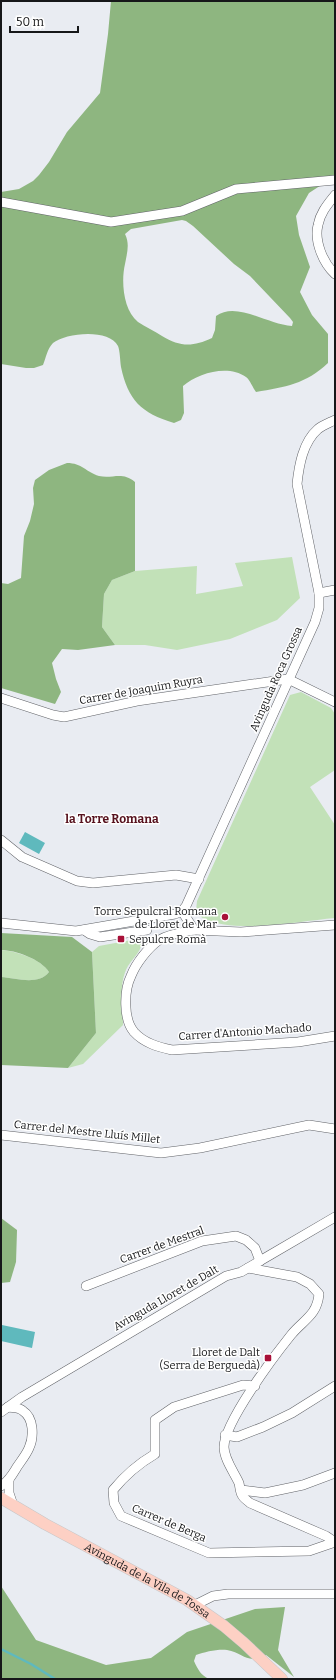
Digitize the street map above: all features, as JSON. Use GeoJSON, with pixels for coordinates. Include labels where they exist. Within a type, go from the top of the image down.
{"type":"FeatureCollection","features":[{"type":"Feature","properties":{"kind":"main road","name":"Avinguda de la Vila de Tossa"},"geometry":{"type":"LineString","coordinates":[[1,1498],[45,1524],[195,1605],[244,1643],[282,1679]]}},
{"type":"Feature","properties":{"kind":"street"},"geometry":{"type":"LineString","coordinates":[[1,202],[111,222],[182,211],[236,189],[335,180]]}},
{"type":"Feature","properties":{"kind":"street"},"geometry":{"type":"LineString","coordinates":[[335,195],[328,204],[318,226],[318,243],[324,261],[335,274]]}},
{"type":"Feature","properties":{"kind":"street","name":"Avinguda Roca Grossa"},"geometry":{"type":"LineString","coordinates":[[182,911],[199,879],[315,622],[319,608],[319,593],[297,484],[298,470],[307,443],[314,433],[335,420]]}},
{"type":"Feature","properties":{"kind":"street"},"geometry":{"type":"LineString","coordinates":[[319,593],[335,590]]}},
{"type":"Feature","properties":{"kind":"street"},"geometry":{"type":"LineString","coordinates":[[288,679],[335,702]]}},
{"type":"Feature","properties":{"kind":"street","name":"Carrer de Joaquim Ruyra"},"geometry":{"type":"LineString","coordinates":[[1,698],[53,715],[64,716],[137,701],[288,679]]}},
{"type":"Feature","properties":{"kind":"street"},"geometry":{"type":"LineString","coordinates":[[1,840],[22,857],[77,881],[93,883],[176,875],[199,879]]}},
{"type":"Feature","properties":{"kind":"street"},"geometry":{"type":"LineString","coordinates":[[1,923],[65,930],[84,930],[146,920],[175,914],[182,911],[194,930]]}},
{"type":"Feature","properties":{"kind":"street"},"geometry":{"type":"LineString","coordinates":[[146,920],[150,947]]}},
{"type":"Feature","properties":{"kind":"street","name":"Carrer d'Antonio Machado"},"geometry":{"type":"LineString","coordinates":[[335,925],[241,932],[194,930],[166,937],[150,947],[130,976],[127,993],[127,1016],[133,1031],[146,1041],[162,1048],[184,1050],[298,1042],[335,1036]]}},
{"type":"Feature","properties":{"kind":"street"},"geometry":{"type":"LineString","coordinates":[[84,930],[90,934],[100,937],[147,930]]}},
{"type":"Feature","properties":{"kind":"street","name":"Carrer del Mestre Lluís Millet"},"geometry":{"type":"LineString","coordinates":[[1,1135],[161,1153],[200,1148],[309,1125],[335,1129]]}},
{"type":"Feature","properties":{"kind":"street","name":"Avinguda Lloret de Dalt"},"geometry":{"type":"LineString","coordinates":[[3,1410],[226,1276],[241,1272],[335,1217]]}},
{"type":"Feature","properties":{"kind":"street","name":"Carrer de Mestral"},"geometry":{"type":"LineString","coordinates":[[86,1286],[202,1241],[236,1236],[246,1240],[255,1248],[260,1260]]}},
{"type":"Feature","properties":{"kind":"street"},"geometry":{"type":"LineString","coordinates":[[248,1268],[296,1277],[310,1284],[318,1294],[318,1305],[308,1318],[292,1334],[236,1414],[225,1435],[224,1448],[242,1495],[250,1503],[326,1536],[335,1542]]}},
{"type":"Feature","properties":{"kind":"street","name":"Carrer de Berga"},"geometry":{"type":"LineString","coordinates":[[255,1386],[243,1385],[174,1407],[155,1420],[156,1454],[129,1471],[122,1479],[114,1490],[114,1503],[121,1516],[209,1553],[309,1551],[335,1542]]}},
{"type":"Feature","properties":{"kind":"street"},"geometry":{"type":"LineString","coordinates":[[225,1435],[237,1437],[263,1427],[292,1413],[335,1386]]}},
{"type":"Feature","properties":{"kind":"street"},"geometry":{"type":"LineString","coordinates":[[13,1505],[5,1483],[27,1453],[32,1441],[32,1424],[27,1414],[27,1402],[32,1392]]}},
{"type":"Feature","properties":{"kind":"street","name":"Avinguda Lloret de Dalt"},"geometry":{"type":"LineString","coordinates":[[3,1410],[18,1408],[27,1414]]}},
{"type":"Feature","properties":{"kind":"street"},"geometry":{"type":"LineString","coordinates":[[240,1490],[265,1493],[303,1485],[335,1473]]}},
{"type":"Feature","properties":{"kind":"street"},"geometry":{"type":"LineString","coordinates":[[195,1605],[213,1596],[228,1594],[335,1594]]}},
{"type":"Feature","properties":{"kind":"green space"},"geometry":{"type":"Polygon","coordinates":[[[111,1],[335,1],[335,176],[309,193],[296,216],[299,235],[310,267],[300,292],[312,315],[328,334],[328,363],[312,376],[295,384],[256,392],[247,378],[239,373],[222,371],[205,374],[189,381],[183,386],[184,413],[181,420],[174,423],[153,415],[138,404],[132,397],[124,378],[118,346],[113,340],[106,337],[87,334],[76,335],[59,340],[53,343],[49,348],[43,365],[34,368],[1,364],[1,192],[19,189],[33,181],[39,175],[49,162],[67,132],[100,93],[111,1]],[[182,220],[131,229],[125,234],[128,245],[123,279],[124,295],[129,310],[138,322],[169,340],[181,344],[199,343],[212,338],[215,330],[216,316],[224,312],[243,312],[283,325],[292,326],[293,322],[290,318],[250,276],[234,264],[186,221],[182,220]]]}},
{"type":"Feature","properties":{"kind":"green space"},"geometry":{"type":"Polygon","coordinates":[[[67,463],[76,464],[99,476],[122,476],[135,482],[135,571],[112,580],[104,594],[102,627],[115,645],[78,650],[62,649],[52,663],[61,692],[55,704],[1,688],[1,583],[8,584],[21,578],[24,536],[30,521],[34,504],[33,488],[35,480],[49,470],[67,463]]]}},
{"type":"Feature","properties":{"kind":"green space"},"geometry":{"type":"Polygon","coordinates":[[[292,557],[300,598],[277,620],[230,639],[177,650],[145,645],[115,645],[102,627],[104,594],[112,580],[135,571],[197,566],[196,594],[243,586],[235,563],[292,557]]]}},
{"type":"Feature","properties":{"kind":"green space"},"geometry":{"type":"Polygon","coordinates":[[[301,692],[331,708],[335,714],[335,770],[310,787],[335,825],[335,918],[287,924],[233,926],[204,918],[196,911],[197,901],[290,695],[301,692]]]}},
{"type":"Feature","properties":{"kind":"green space"},"geometry":{"type":"Polygon","coordinates":[[[1,933],[72,937],[92,952],[96,1033],[68,1068],[1,1065],[1,977],[20,980],[33,980],[39,979],[49,972],[34,959],[7,950],[1,950],[1,933]]]}},
{"type":"Feature","properties":{"kind":"green space"},"geometry":{"type":"Polygon","coordinates":[[[137,939],[142,943],[141,947],[128,966],[123,980],[123,1025],[83,1064],[68,1068],[96,1033],[92,952],[99,946],[137,939]]]}},
{"type":"Feature","properties":{"kind":"green space"},"geometry":{"type":"Polygon","coordinates":[[[1,950],[28,956],[40,963],[49,972],[39,979],[33,980],[20,980],[1,977],[1,950]]]}},
{"type":"Feature","properties":{"kind":"green space"},"geometry":{"type":"Polygon","coordinates":[[[1,1218],[17,1230],[16,1262],[10,1282],[1,1283],[1,1218]]]}},
{"type":"Feature","properties":{"kind":"green space"},"geometry":{"type":"Polygon","coordinates":[[[1,1586],[36,1640],[106,1665],[151,1658],[187,1632],[255,1609],[285,1607],[278,1650],[294,1677],[266,1655],[260,1658],[250,1659],[233,1651],[223,1650],[211,1651],[196,1655],[194,1661],[197,1667],[202,1674],[209,1679],[1,1679],[1,1586]]]}},
{"type":"Feature","properties":{"kind":"water"},"geometry":{"type":"Polygon","coordinates":[[[25,832],[45,843],[39,854],[19,843],[25,832]]]}},
{"type":"Feature","properties":{"kind":"water"},"geometry":{"type":"Polygon","coordinates":[[[2,1325],[35,1332],[32,1348],[1,1341],[2,1325]]]}},
{"type":"Feature","properties":{"kind":"waterway"},"geometry":{"type":"LineString","coordinates":[[1,1649],[31,1664],[55,1679]]}},
{"type":"Feature","properties":{"kind":"place","name":"Torre Sepulcral Romana de Lloret de Mar"},"geometry":{"type":"Point","coordinates":[225,917]}},
{"type":"Feature","properties":{"kind":"place","name":"Sepulcre Romà"},"geometry":{"type":"Point","coordinates":[121,939]}},
{"type":"Feature","properties":{"kind":"place","name":"Lloret de Dalt (Serra de Berguedà)"},"geometry":{"type":"Point","coordinates":[268,1358]}},
{"type":"Feature","properties":{"kind":"district","name":"la Torre Romana"},"geometry":{"type":"Point","coordinates":[112,819]}}]}
